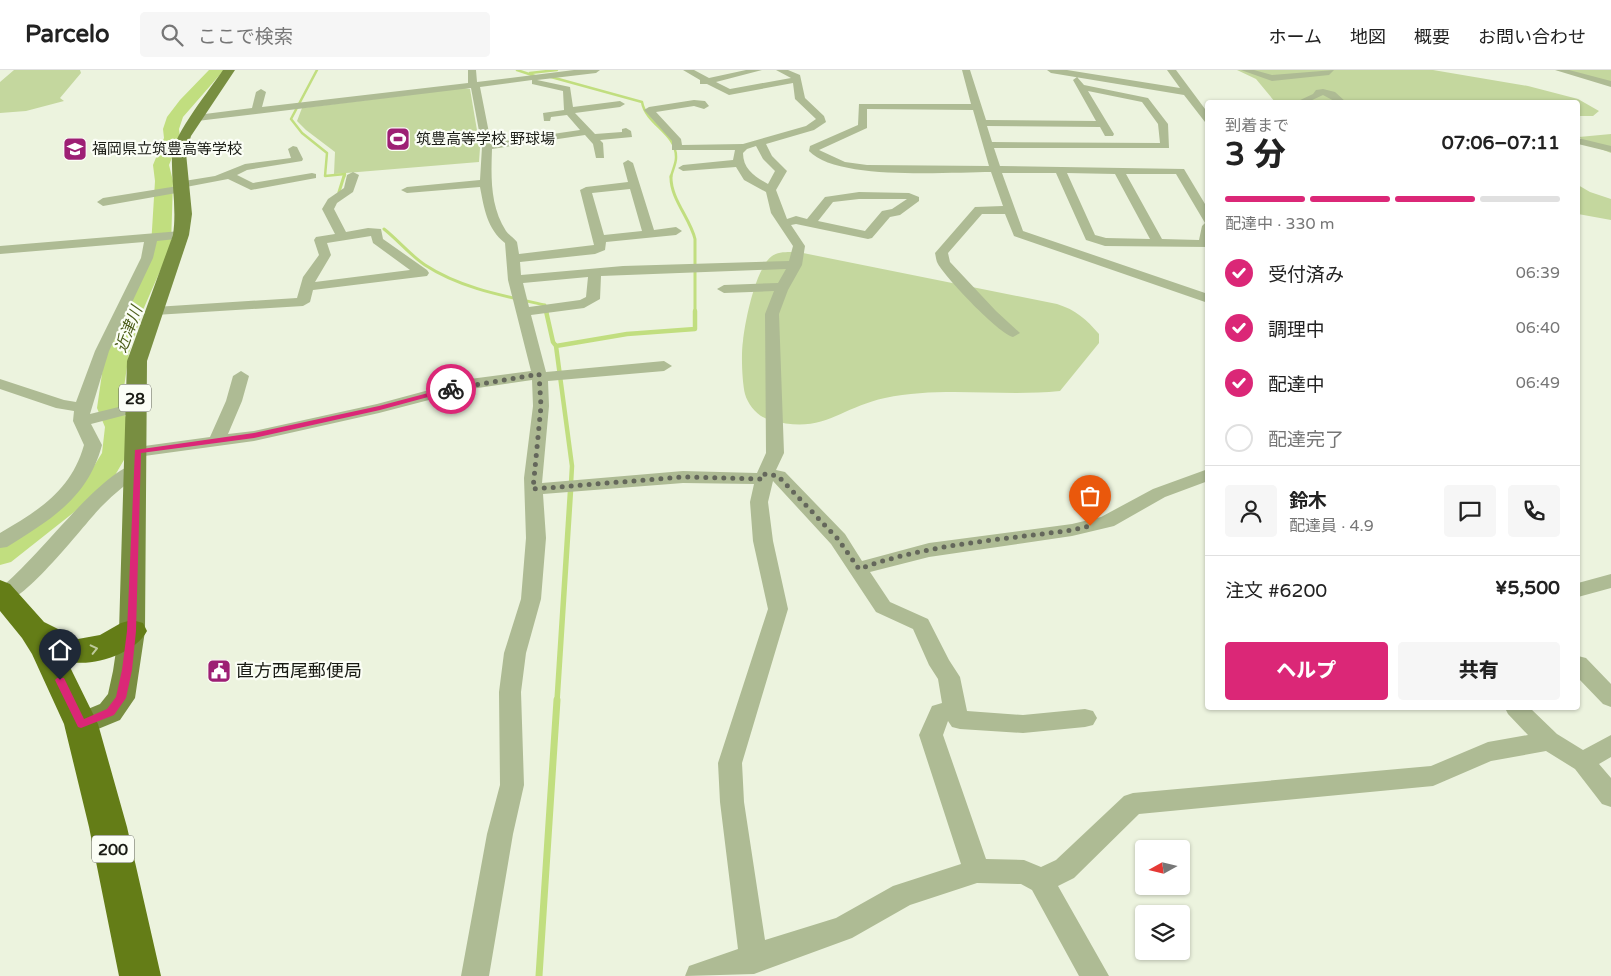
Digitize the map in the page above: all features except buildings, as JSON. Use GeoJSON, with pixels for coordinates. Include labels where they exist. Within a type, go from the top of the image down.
{"type":"FeatureCollection","features":[{"type":"Feature","properties":{"kind":"highway","name":"200"},"geometry":{"type":"LineString","coordinates":[[4,601],[33,630],[46,651],[81,724],[108,826],[140,976]]}},
{"type":"Feature","properties":{"kind":"highway"},"geometry":{"type":"LineString","coordinates":[[33,630],[74,651],[90,650],[109,645],[132,631]]}},
{"type":"Feature","properties":{"kind":"main road","name":"28"},"geometry":{"type":"LineString","coordinates":[[81,724],[110,712],[121,698],[132,631],[137,460],[129,410],[137,361],[180,235],[184,214],[179,153],[185,136],[229,70]]}},
{"type":"Feature","properties":{"kind":"street"},"geometry":{"type":"LineString","coordinates":[[472,70],[472,82],[475,86],[487,151],[485,183],[491,214],[502,235],[511,242],[515,280],[539,375],[541,406],[533,489],[536,538],[531,599],[515,653],[510,692],[512,785],[500,834],[475,976]]}},
{"type":"Feature","properties":{"kind":"street"},"geometry":{"type":"LineString","coordinates":[[197,118],[475,86],[565,72],[596,70]]}},
{"type":"Feature","properties":{"kind":"street"},"geometry":{"type":"LineString","coordinates":[[687,70],[709,81],[731,96],[798,78]]}},
{"type":"Feature","properties":{"kind":"street"},"geometry":{"type":"LineString","coordinates":[[696,84],[752,70]]}},
{"type":"Feature","properties":{"kind":"street"},"geometry":{"type":"LineString","coordinates":[[780,70],[798,78]]}},
{"type":"Feature","properties":{"kind":"street"},"geometry":{"type":"LineString","coordinates":[[966,70],[994,169],[1018,234],[1205,298]]}},
{"type":"Feature","properties":{"kind":"street"},"geometry":{"type":"LineString","coordinates":[[1050,70],[1073,72],[1186,92]]}},
{"type":"Feature","properties":{"kind":"street"},"geometry":{"type":"LineString","coordinates":[[1171,70],[1205,115]]}},
{"type":"Feature","properties":{"kind":"street"},"geometry":{"type":"LineString","coordinates":[[1245,70],[1272,78],[1292,72],[1328,72],[1330,70]]}},
{"type":"Feature","properties":{"kind":"street"},"geometry":{"type":"LineString","coordinates":[[1559,70],[1611,84]]}},
{"type":"Feature","properties":{"kind":"street"},"geometry":{"type":"LineString","coordinates":[[1073,72],[1104,124],[1158,243]]}},
{"type":"Feature","properties":{"kind":"street"},"geometry":{"type":"LineString","coordinates":[[704,106],[702,103],[694,103],[649,110],[678,141],[676,148],[743,147],[810,128],[821,122],[821,118],[800,99],[798,78]]}},
{"type":"Feature","properties":{"kind":"street"},"geometry":{"type":"LineString","coordinates":[[524,79],[567,90],[569,112],[598,143],[600,156]]}},
{"type":"Feature","properties":{"kind":"street"},"geometry":{"type":"LineString","coordinates":[[977,107],[862,106],[863,126],[814,148],[814,150],[843,164],[854,166],[1060,170],[1121,161],[1165,146],[1163,124],[1145,100],[1082,87]]}},
{"type":"Feature","properties":{"kind":"street"},"geometry":{"type":"LineString","coordinates":[[256,111],[261,92]]}},
{"type":"Feature","properties":{"kind":"street"},"geometry":{"type":"LineString","coordinates":[[1308,100],[1317,96],[1319,92],[1332,93],[1339,100]]}},
{"type":"Feature","properties":{"kind":"street"},"geometry":{"type":"LineString","coordinates":[[547,119],[546,115],[620,104]]}},
{"type":"Feature","properties":{"kind":"street"},"geometry":{"type":"LineString","coordinates":[[982,123],[1104,124]]}},
{"type":"Feature","properties":{"kind":"street"},"geometry":{"type":"LineString","coordinates":[[587,132],[601,125]]}},
{"type":"Feature","properties":{"kind":"street"},"geometry":{"type":"LineString","coordinates":[[487,151],[587,132],[628,135],[626,131]]}},
{"type":"Feature","properties":{"kind":"street"},"geometry":{"type":"LineString","coordinates":[[1580,141],[1611,149]]}},
{"type":"Feature","properties":{"kind":"street"},"geometry":{"type":"LineString","coordinates":[[760,142],[767,157],[782,171],[770,190]]}},
{"type":"Feature","properties":{"kind":"street"},"geometry":{"type":"LineString","coordinates":[[988,145],[1121,161],[1180,171],[1205,215]]}},
{"type":"Feature","properties":{"kind":"street"},"geometry":{"type":"LineString","coordinates":[[743,147],[738,153],[740,163],[748,178],[770,190],[774,196],[777,213],[799,246],[795,264],[782,287],[772,314],[775,453],[765,477],[759,502],[763,541],[778,609],[730,763],[732,802],[754,960]]}},
{"type":"Feature","properties":{"kind":"street"},"geometry":{"type":"LineString","coordinates":[[104,202],[182,188],[218,179],[245,167],[294,161],[298,158],[293,149]]}},
{"type":"Feature","properties":{"kind":"street"},"geometry":{"type":"LineString","coordinates":[[487,151],[515,154]]}},
{"type":"Feature","properties":{"kind":"street"},"geometry":{"type":"LineString","coordinates":[[1598,158],[1611,160]]}},
{"type":"Feature","properties":{"kind":"street"},"geometry":{"type":"LineString","coordinates":[[684,168],[740,163]]}},
{"type":"Feature","properties":{"kind":"street"},"geometry":{"type":"LineString","coordinates":[[628,164],[649,234]]}},
{"type":"Feature","properties":{"kind":"street"},"geometry":{"type":"LineString","coordinates":[[1060,170],[1090,237],[1105,242],[1205,244]]}},
{"type":"Feature","properties":{"kind":"street"},"geometry":{"type":"LineString","coordinates":[[598,173],[600,188]]}},
{"type":"Feature","properties":{"kind":"street"},"geometry":{"type":"LineString","coordinates":[[228,174],[251,187],[312,176]]}},
{"type":"Feature","properties":{"kind":"street"},"geometry":{"type":"LineString","coordinates":[[342,236],[328,209],[332,200],[349,190],[352,175]]}},
{"type":"Feature","properties":{"kind":"street"},"geometry":{"type":"LineString","coordinates":[[407,190],[485,183]]}},
{"type":"Feature","properties":{"kind":"street"},"geometry":{"type":"LineString","coordinates":[[512,259],[595,250],[601,247],[586,190],[634,185]]}},
{"type":"Feature","properties":{"kind":"street"},"geometry":{"type":"LineString","coordinates":[[784,223],[796,220],[868,236],[886,214],[896,212],[915,199],[909,196],[849,195],[829,199],[810,223]]}},
{"type":"Feature","properties":{"kind":"street"},"geometry":{"type":"LineString","coordinates":[[1009,210],[979,210],[941,253],[944,263],[991,314],[1013,333]]}},
{"type":"Feature","properties":{"kind":"street"},"geometry":{"type":"LineString","coordinates":[[599,239],[676,231]]}},
{"type":"Feature","properties":{"kind":"street"},"geometry":{"type":"LineString","coordinates":[[155,312],[295,304],[302,302],[310,277],[325,255],[320,240],[342,236],[377,232],[377,240],[422,273],[307,288]]}},
{"type":"Feature","properties":{"kind":"street"},"geometry":{"type":"LineString","coordinates":[[0,250],[180,235]]}},
{"type":"Feature","properties":{"kind":"street"},"geometry":{"type":"LineString","coordinates":[[0,542],[69,495],[86,472],[93,445],[84,416],[102,351],[147,258],[151,238]]}},
{"type":"Feature","properties":{"kind":"street"},"geometry":{"type":"LineString","coordinates":[[515,280],[595,273],[795,264]]}},
{"type":"Feature","properties":{"kind":"street"},"geometry":{"type":"LineString","coordinates":[[524,312],[584,304],[592,299],[595,273]]}},
{"type":"Feature","properties":{"kind":"street"},"geometry":{"type":"LineString","coordinates":[[724,289],[782,287]]}},
{"type":"Feature","properties":{"kind":"street"},"geometry":{"type":"LineString","coordinates":[[4,601],[30,574],[65,532],[137,460],[217,441],[254,436],[380,408],[470,384],[539,375],[664,366]]}},
{"type":"Feature","properties":{"kind":"street"},"geometry":{"type":"LineString","coordinates":[[217,441],[234,401],[241,376]]}},
{"type":"Feature","properties":{"kind":"street"},"geometry":{"type":"LineString","coordinates":[[0,384],[62,406],[84,416],[129,410]]}},
{"type":"Feature","properties":{"kind":"street"},"geometry":{"type":"LineString","coordinates":[[859,569],[879,562],[929,550],[1072,530],[1107,522],[1159,493],[1205,475]]}},
{"type":"Feature","properties":{"kind":"street"},"geometry":{"type":"LineString","coordinates":[[533,489],[683,477],[778,476],[838,539],[883,607],[921,624],[940,665],[949,677],[955,710],[960,720],[1014,723],[1085,718]]}},
{"type":"Feature","properties":{"kind":"street"},"geometry":{"type":"LineString","coordinates":[[1580,590],[1611,582]]}},
{"type":"Feature","properties":{"kind":"street"},"geometry":{"type":"LineString","coordinates":[[1580,666],[1611,698]]}},
{"type":"Feature","properties":{"kind":"street"},"geometry":{"type":"LineString","coordinates":[[955,710],[940,713],[931,735],[978,871]]}},
{"type":"Feature","properties":{"kind":"street"},"geometry":{"type":"LineString","coordinates":[[1518,710],[1549,741],[1583,762],[1611,796]]}},
{"type":"Feature","properties":{"kind":"street"},"geometry":{"type":"LineString","coordinates":[[1041,881],[1065,869],[1133,804],[1433,776],[1488,752],[1549,741]]}},
{"type":"Feature","properties":{"kind":"street"},"geometry":{"type":"LineString","coordinates":[[1583,762],[1611,745]]}},
{"type":"Feature","properties":{"kind":"street"},"geometry":{"type":"LineString","coordinates":[[700,976],[754,960],[842,929],[903,895],[978,871],[1024,872],[1041,881],[1095,976]]}},
{"type":"Feature","properties":{"kind":"green space"},"geometry":{"type":"Polygon","coordinates":[[[14,70],[80,70],[81,73],[60,98],[64,101],[26,111],[0,113],[0,82],[14,70]]]}},
{"type":"Feature","properties":{"kind":"green space"},"geometry":{"type":"Polygon","coordinates":[[[1237,70],[1433,70],[1528,86],[1580,100],[1273,100],[1256,79],[1237,70]]]}},
{"type":"Feature","properties":{"kind":"green space"},"geometry":{"type":"Polygon","coordinates":[[[1557,70],[1611,70],[1611,84],[1557,70]]]}},
{"type":"Feature","properties":{"kind":"green space","name":"筑豊高等学校 野球場"},"geometry":{"type":"Polygon","coordinates":[[[464,88],[470,89],[480,148],[479,162],[334,174],[335,152],[297,121],[302,108],[464,88]]]}},
{"type":"Feature","properties":{"kind":"green space"},"geometry":{"type":"Polygon","coordinates":[[[1580,100],[1599,111],[1593,116],[1580,116],[1580,100]]]}},
{"type":"Feature","properties":{"kind":"green space"},"geometry":{"type":"Polygon","coordinates":[[[1611,134],[1611,153],[1588,144],[1580,137],[1611,134]]]}},
{"type":"Feature","properties":{"kind":"green space"},"geometry":{"type":"Polygon","coordinates":[[[1580,186],[1590,192],[1611,199],[1611,220],[1580,214],[1580,186]]]}},
{"type":"Feature","properties":{"kind":"green space"},"geometry":{"type":"Polygon","coordinates":[[[798,252],[1057,304],[1070,309],[1085,319],[1099,334],[1099,343],[1060,391],[1038,393],[950,392],[907,394],[869,402],[818,422],[789,424],[770,420],[754,410],[745,394],[742,360],[744,332],[756,282],[766,262],[777,253],[798,252]]]}},
{"type":"Feature","properties":{"kind":"waterway","name":"近津川"},"geometry":{"type":"LineString","coordinates":[[0,555],[82,492],[104,471],[115,453],[118,427],[109,408],[117,353],[132,310],[152,270],[161,246],[164,181],[161,165],[172,138],[171,129],[175,117],[185,103],[217,70]]}},
{"type":"Feature","properties":{"kind":"waterway"},"geometry":{"type":"LineString","coordinates":[[317,70],[291,119],[302,133],[327,153],[325,176],[345,174],[344,177]]}},
{"type":"Feature","properties":{"kind":"waterway"},"geometry":{"type":"LineString","coordinates":[[517,70],[535,76]]}},
{"type":"Feature","properties":{"kind":"waterway"},"geometry":{"type":"LineString","coordinates":[[530,73],[557,70]]}},
{"type":"Feature","properties":{"kind":"waterway"},"geometry":{"type":"LineString","coordinates":[[551,77],[642,102],[649,117],[667,135],[675,149],[676,160],[671,177]]}},
{"type":"Feature","properties":{"kind":"waterway"},"geometry":{"type":"LineString","coordinates":[[339,192],[344,176]]}},
{"type":"Feature","properties":{"kind":"waterway"},"geometry":{"type":"LineString","coordinates":[[556,346],[627,334],[695,329],[695,239],[677,200],[671,177]]}},
{"type":"Feature","properties":{"kind":"waterway"},"geometry":{"type":"LineString","coordinates":[[384,229],[420,261],[439,273],[483,290],[545,305],[547,313]]}},
{"type":"Feature","properties":{"kind":"waterway"},"geometry":{"type":"LineString","coordinates":[[546,311],[553,342],[556,346]]}},
{"type":"Feature","properties":{"kind":"waterway"},"geometry":{"type":"LineString","coordinates":[[556,346],[572,466],[571,484]]}},
{"type":"Feature","properties":{"kind":"waterway"},"geometry":{"type":"LineString","coordinates":[[557,701],[571,483]]}},
{"type":"Feature","properties":{"kind":"waterway"},"geometry":{"type":"LineString","coordinates":[[539,976],[557,700]]}},
{"type":"Feature","properties":{"kind":"way so far"},"geometry":{"type":"LineString","coordinates":[[451,389],[470,384],[539,374],[541,406],[533,489],[683,477],[764,479],[765,474],[778,476],[838,539],[859,569],[879,562],[929,550],[1090,526]]}},
{"type":"Feature","properties":{"kind":"place","name":"筑豊高等学校 野球場"},"geometry":{"type":"Point","coordinates":[398,139]}},
{"type":"Feature","properties":{"kind":"place","name":"福岡県立筑豊高等学校"},"geometry":{"type":"Point","coordinates":[75,149]}},
{"type":"Feature","properties":{"kind":"place","name":"直方西尾郵便局"},"geometry":{"type":"Point","coordinates":[219,671]}},
{"type":"Feature","properties":{"kind":"route"},"geometry":{"type":"LineString","coordinates":[[60,680],[81,724],[110,712],[121,698],[132,631],[137,452],[254,436],[380,408],[451,389]]}}]}
